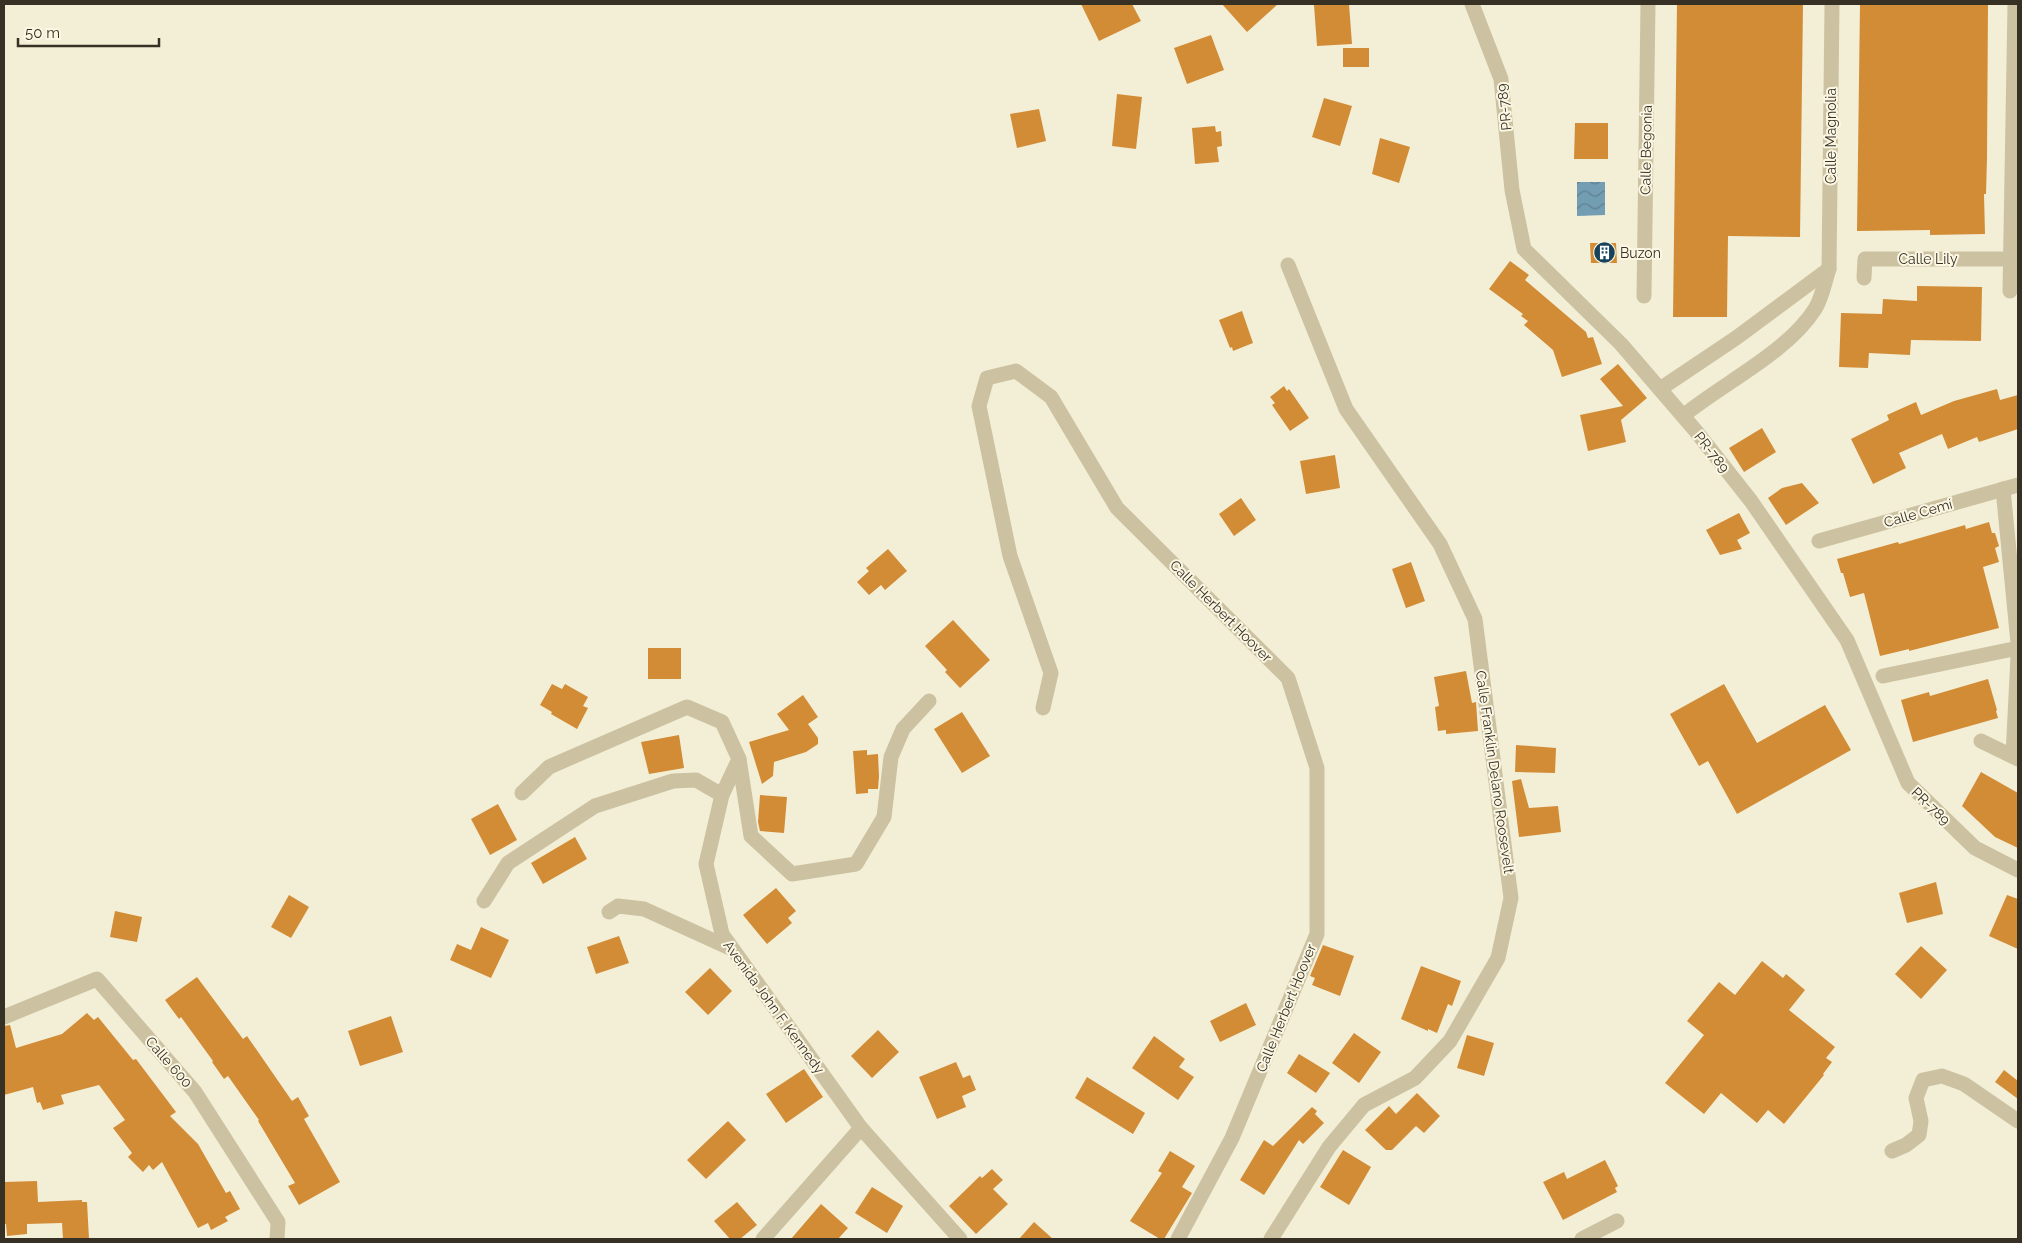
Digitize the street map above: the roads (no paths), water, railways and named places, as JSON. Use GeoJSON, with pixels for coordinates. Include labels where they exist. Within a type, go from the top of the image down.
{"type":"FeatureCollection","features":[{"type":"Feature","properties":{"kind":"street","name":"PR-789"},"geometry":{"type":"LineString","coordinates":[[1472,4],[1501,79],[1512,190],[1524,249],[1621,344],[1683,416],[1751,501],[1847,640],[1908,783],[1975,848],[2018,870]]}},
{"type":"Feature","properties":{"kind":"street","name":"Calle Begonia"},"geometry":{"type":"LineString","coordinates":[[1644,296],[1648,4]]}},
{"type":"Feature","properties":{"kind":"street","name":"Calle Magnolia"},"geometry":{"type":"LineString","coordinates":[[1683,416],[1704,398],[1758,362],[1799,328],[1816,308],[1829,269],[1832,4]]}},
{"type":"Feature","properties":{"kind":"street"},"geometry":{"type":"LineString","coordinates":[[2010,291],[2015,4]]}},
{"type":"Feature","properties":{"kind":"street","name":"Calle Lily"},"geometry":{"type":"LineString","coordinates":[[1864,278],[1865,259],[2011,259]]}},
{"type":"Feature","properties":{"kind":"street","name":"Calle Franklin Delano Roosevelt"},"geometry":{"type":"LineString","coordinates":[[1271,1239],[1329,1147],[1364,1105],[1415,1078],[1450,1041],[1498,958],[1511,898],[1475,619],[1440,544],[1346,409],[1288,265]]}},
{"type":"Feature","properties":{"kind":"street"},"geometry":{"type":"LineString","coordinates":[[1660,389],[1736,338],[1829,269]]}},
{"type":"Feature","properties":{"kind":"street","name":"Calle Herbert Hoover"},"geometry":{"type":"LineString","coordinates":[[1043,708],[1051,673],[1010,556],[979,406],[987,378],[1016,371],[1051,396],[1117,508],[1288,678],[1318,768],[1316,934],[1232,1138],[1178,1239]]}},
{"type":"Feature","properties":{"kind":"street"},"geometry":{"type":"LineString","coordinates":[[2011,487],[2018,643]]}},
{"type":"Feature","properties":{"kind":"street","name":"Calle Cemí"},"geometry":{"type":"LineString","coordinates":[[1819,541],[2011,487]]}},
{"type":"Feature","properties":{"kind":"street"},"geometry":{"type":"LineString","coordinates":[[1883,676],[2018,648]]}},
{"type":"Feature","properties":{"kind":"street"},"geometry":{"type":"LineString","coordinates":[[1981,741],[2016,757],[2018,656]]}},
{"type":"Feature","properties":{"kind":"street"},"geometry":{"type":"LineString","coordinates":[[522,793],[550,767],[687,707],[722,722],[739,759],[751,836],[792,874],[856,864],[884,817],[892,757],[903,729],[930,701]]}},
{"type":"Feature","properties":{"kind":"street","name":"Avenida John F. Kennedy"},"geometry":{"type":"LineString","coordinates":[[739,759],[722,795],[706,864],[722,934],[861,1128],[960,1239]]}},
{"type":"Feature","properties":{"kind":"street"},"geometry":{"type":"LineString","coordinates":[[484,901],[508,864],[595,806],[673,781],[696,780],[722,795]]}},
{"type":"Feature","properties":{"kind":"street"},"geometry":{"type":"LineString","coordinates":[[609,912],[618,906],[644,909],[733,950]]}},
{"type":"Feature","properties":{"kind":"street","name":"Calle 600"},"geometry":{"type":"LineString","coordinates":[[4,1017],[97,979],[195,1092],[278,1222],[277,1239]]}},
{"type":"Feature","properties":{"kind":"street"},"geometry":{"type":"LineString","coordinates":[[1892,1151],[1906,1145],[1919,1135],[1921,1121],[1916,1098],[1923,1080],[1942,1076],[1964,1084],[2018,1121]]}},
{"type":"Feature","properties":{"kind":"street"},"geometry":{"type":"LineString","coordinates":[[763,1239],[861,1128]]}},
{"type":"Feature","properties":{"kind":"street"},"geometry":{"type":"LineString","coordinates":[[1582,1239],[1617,1221]]}},
{"type":"Feature","properties":{"kind":"water"},"geometry":{"type":"Polygon","coordinates":[[[1577,182],[1605,182],[1605,215],[1577,216],[1577,182]]]}},
{"type":"Feature","properties":{"kind":"place","name":"Buzon"},"geometry":{"type":"Point","coordinates":[1604,253]}}]}
